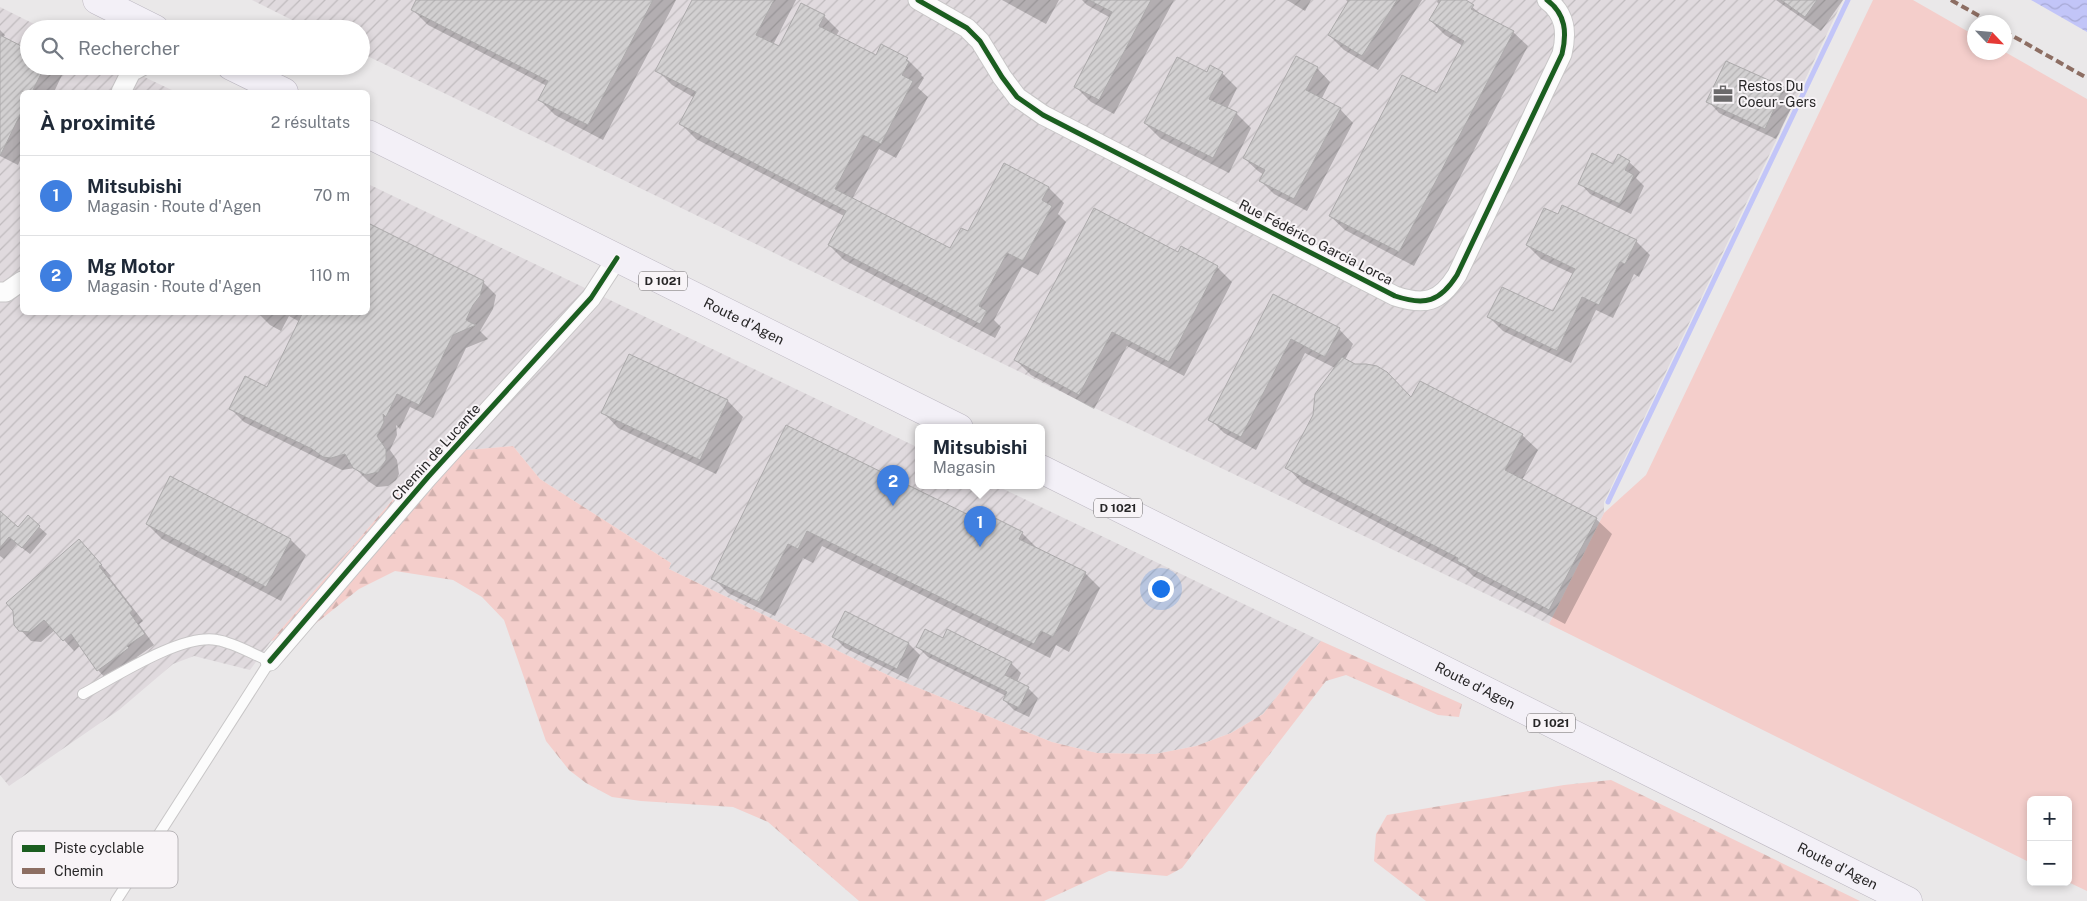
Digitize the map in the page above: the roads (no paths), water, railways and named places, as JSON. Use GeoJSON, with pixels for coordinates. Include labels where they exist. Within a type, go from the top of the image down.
{"type":"FeatureCollection","features":[{"type":"Feature","properties":{"kind":"main road"},"geometry":{"type":"LineString","coordinates":[[110,12],[131,20]]}},
{"type":"Feature","properties":{"kind":"main road"},"geometry":{"type":"LineString","coordinates":[[249,75],[280,90]]}},
{"type":"Feature","properties":{"kind":"main road","name":"Route d'Agen"},"geometry":{"type":"LineString","coordinates":[[370,135],[951,424]]}},
{"type":"Feature","properties":{"kind":"main road","name":"Route d'Agen"},"geometry":{"type":"LineString","coordinates":[[1045,471],[1908,901]]}},
{"type":"Feature","properties":{"kind":"street","name":"Rue Fédérico Garcia Lorca"},"geometry":{"type":"LineString","coordinates":[[918,0],[967,28],[980,41],[1017,97],[1043,115],[1395,296],[1413,302],[1432,300],[1447,291],[1457,275],[1562,54],[1566,38],[1564,24],[1554,5],[1547,0]]}},
{"type":"Feature","properties":{"kind":"street"},"geometry":{"type":"LineString","coordinates":[[122,90],[130,75]]}},
{"type":"Feature","properties":{"kind":"street","name":"Chemin de Lucante"},"geometry":{"type":"LineString","coordinates":[[270,662],[428,476],[591,298],[618,258]]}},
{"type":"Feature","properties":{"kind":"street"},"geometry":{"type":"LineString","coordinates":[[0,292],[6,292],[20,282]]}},
{"type":"Feature","properties":{"kind":"lane"},"geometry":{"type":"LineString","coordinates":[[83,694],[161,653],[185,642],[202,638],[218,640],[270,662],[161,831]]}},
{"type":"Feature","properties":{"kind":"lane"},"geometry":{"type":"LineString","coordinates":[[116,901],[124,888]]}},
{"type":"Feature","properties":{"kind":"water"},"geometry":{"type":"Polygon","coordinates":[[[2031,0],[2087,0],[2087,32],[2031,0]]]}},
{"type":"Feature","properties":{"kind":"waterway"},"geometry":{"type":"LineString","coordinates":[[1608,502],[1848,0]]}},
{"type":"Feature","properties":{"kind":"place","name":"Restos Du Coeur - Gers"},"geometry":{"type":"Point","coordinates":[1723,94]}},
{"type":"Feature","properties":{"kind":"place","name":"Mg Motor"},"geometry":{"type":"Point","coordinates":[893,506]}},
{"type":"Feature","properties":{"kind":"place","name":"Mitsubishi"},"geometry":{"type":"Point","coordinates":[980,547]}}]}
